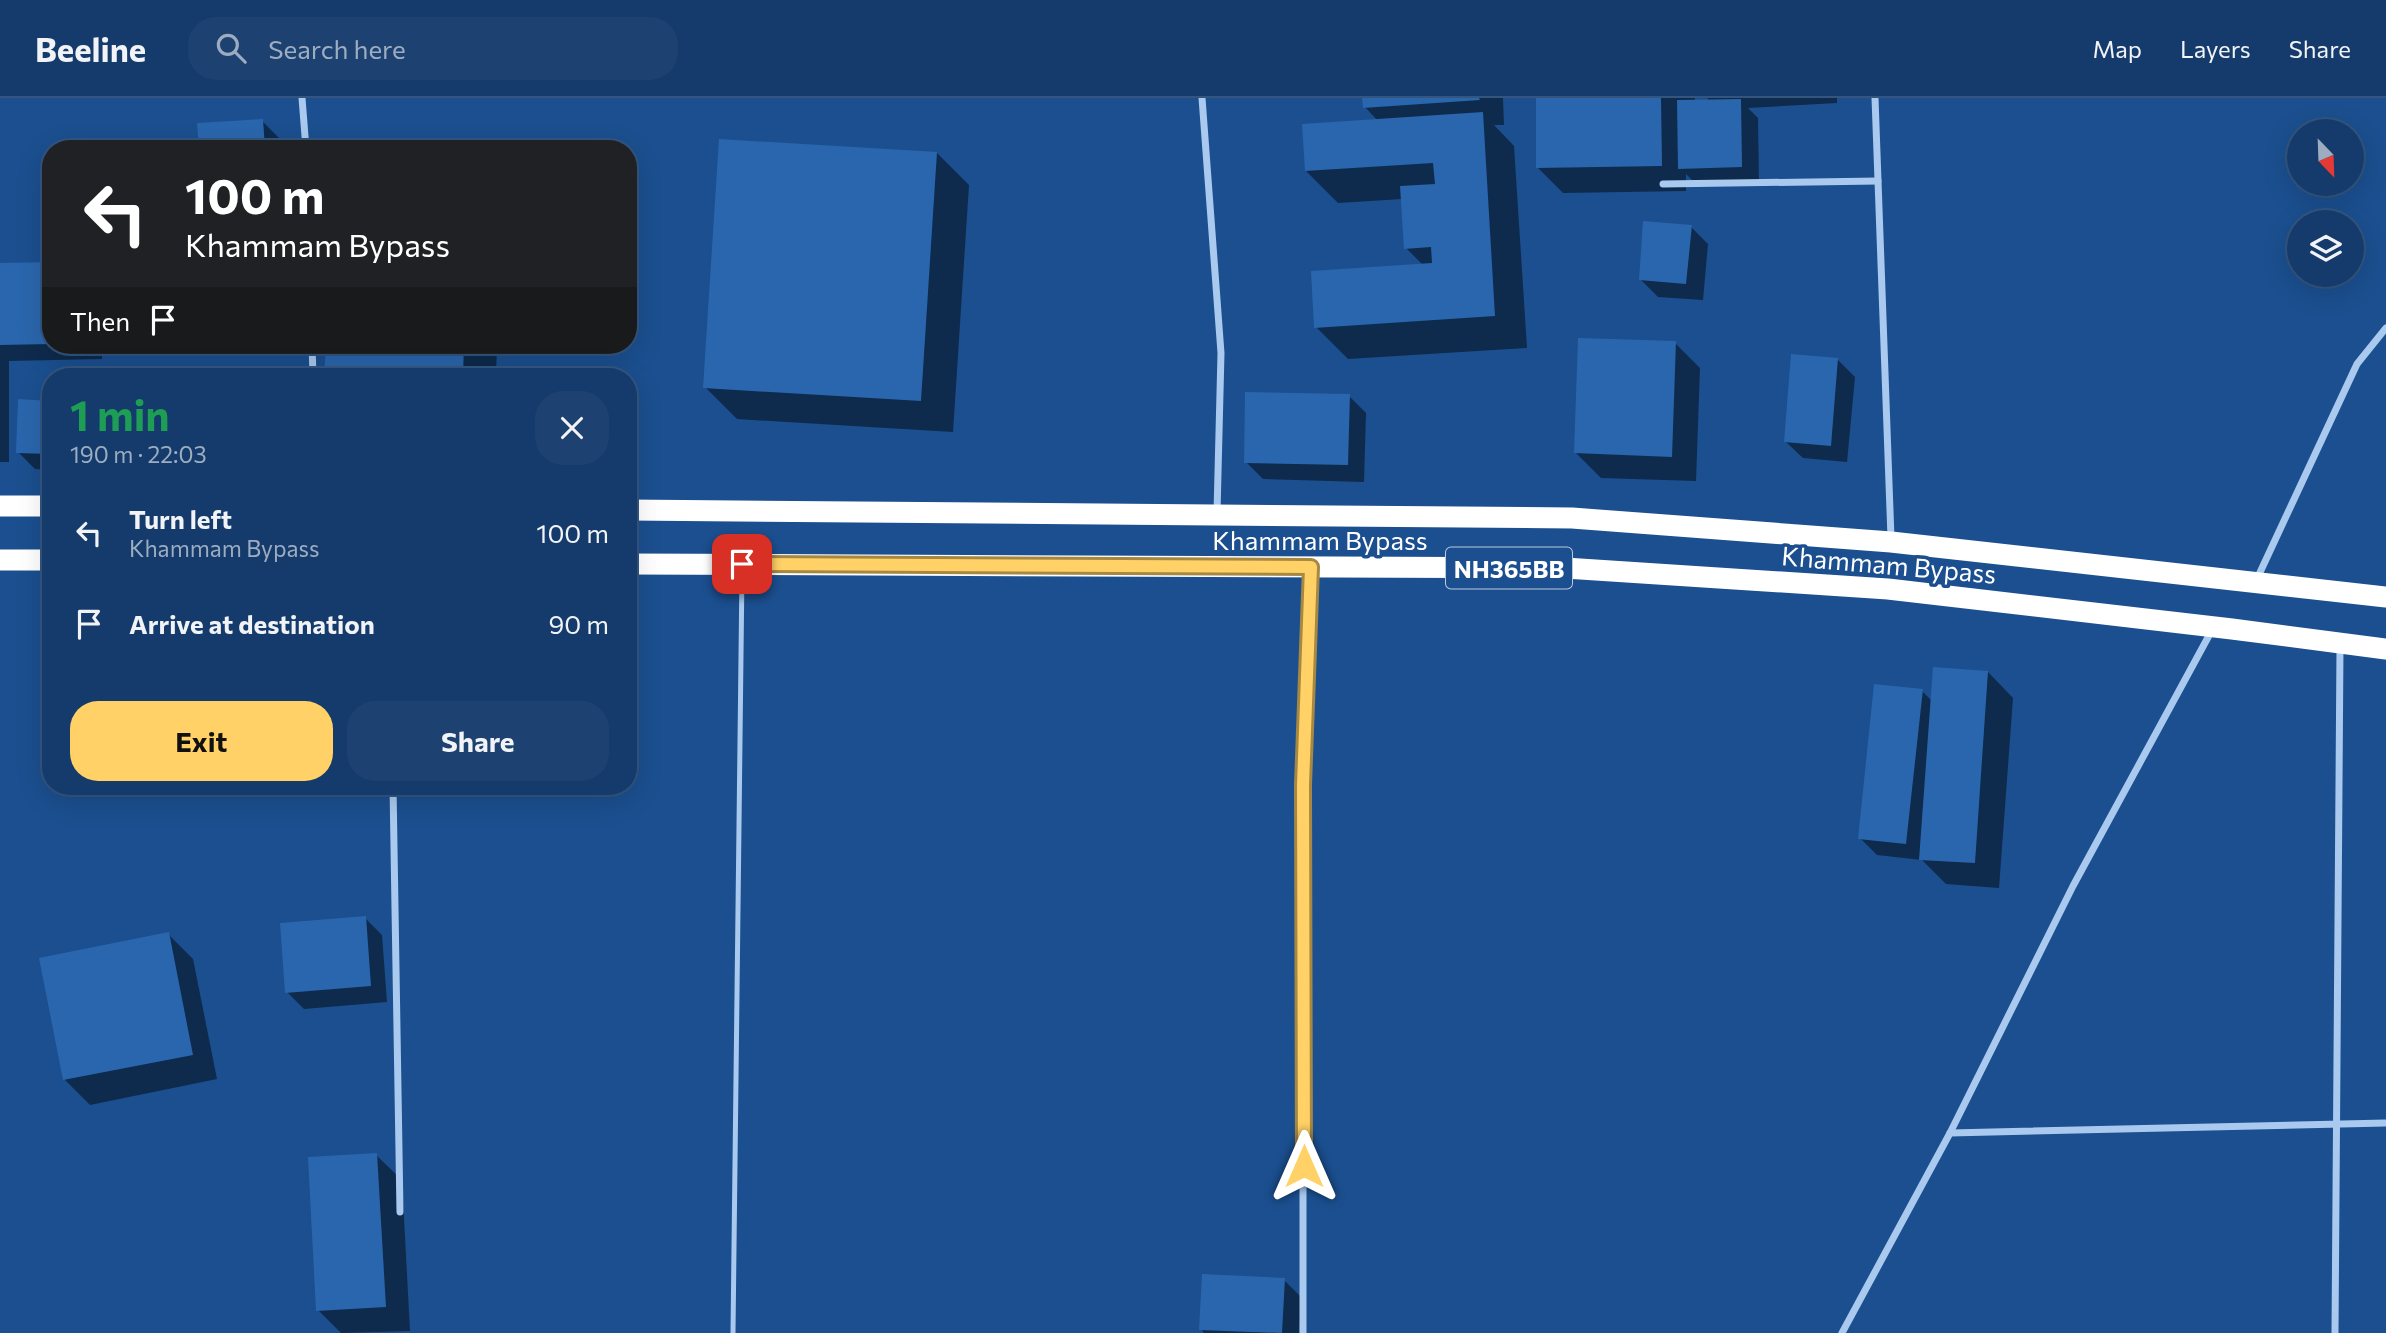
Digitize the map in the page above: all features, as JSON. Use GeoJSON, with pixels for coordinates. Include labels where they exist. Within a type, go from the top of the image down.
{"type":"FeatureCollection","features":[{"type":"Feature","properties":{"kind":"highway"},"geometry":{"type":"LineString","coordinates":[[0,506],[42,506]]}},
{"type":"Feature","properties":{"kind":"highway","name":"Khammam Bypass"},"geometry":{"type":"LineString","coordinates":[[637,510],[1572,518],[1891,542],[2386,597]]}},
{"type":"Feature","properties":{"kind":"highway"},"geometry":{"type":"LineString","coordinates":[[0,560],[42,560]]}},
{"type":"Feature","properties":{"kind":"highway","name":"Khammam Bypass"},"geometry":{"type":"LineString","coordinates":[[637,564],[1566,568],[1888,589],[2386,649]]}},
{"type":"Feature","properties":{"kind":"street"},"geometry":{"type":"LineString","coordinates":[[302,98],[305,140]]}},
{"type":"Feature","properties":{"kind":"street"},"geometry":{"type":"LineString","coordinates":[[1202,98],[1221,354],[1217,513]]}},
{"type":"Feature","properties":{"kind":"street"},"geometry":{"type":"LineString","coordinates":[[1875,98],[1891,542]]}},
{"type":"Feature","properties":{"kind":"street"},"geometry":{"type":"LineString","coordinates":[[1663,184],[1878,181]]}},
{"type":"Feature","properties":{"kind":"street"},"geometry":{"type":"LineString","coordinates":[[2256,581],[2357,364],[2386,328]]}},
{"type":"Feature","properties":{"kind":"street"},"geometry":{"type":"LineString","coordinates":[[1303,1333],[1303,785],[1311,567]]}},
{"type":"Feature","properties":{"kind":"street"},"geometry":{"type":"LineString","coordinates":[[1842,1333],[1950,1133],[2073,886],[2214,627]]}},
{"type":"Feature","properties":{"kind":"street"},"geometry":{"type":"LineString","coordinates":[[2334,1333],[2340,643]]}},
{"type":"Feature","properties":{"kind":"street"},"geometry":{"type":"LineString","coordinates":[[393,795],[400,1212]]}},
{"type":"Feature","properties":{"kind":"street"},"geometry":{"type":"LineString","coordinates":[[1950,1133],[2386,1123]]}},
{"type":"Feature","properties":{"kind":"lane"},"geometry":{"type":"LineString","coordinates":[[733,1333],[742,564]]}},
{"type":"Feature","properties":{"kind":"building"},"geometry":{"type":"Polygon","coordinates":[[[1362,98],[1479,98],[1480,100],[1363,108],[1362,98]]]}},
{"type":"Feature","properties":{"kind":"building"},"geometry":{"type":"Polygon","coordinates":[[[1536,98],[1661,98],[1662,166],[1536,168],[1536,98]]]}},
{"type":"Feature","properties":{"kind":"building"},"geometry":{"type":"Polygon","coordinates":[[[1741,99],[1742,167],[1678,169],[1677,100],[1741,99]]]}},
{"type":"Feature","properties":{"kind":"building"},"geometry":{"type":"Polygon","coordinates":[[[1483,112],[1495,316],[1314,328],[1311,271],[1432,263],[1431,247],[1404,249],[1400,186],[1435,184],[1433,163],[1305,171],[1302,124],[1483,112]]]}},
{"type":"Feature","properties":{"kind":"building"},"geometry":{"type":"Polygon","coordinates":[[[263,119],[264,140],[198,140],[197,123],[263,119]]]}},
{"type":"Feature","properties":{"kind":"building"},"geometry":{"type":"Polygon","coordinates":[[[719,139],[937,152],[921,401],[703,388],[719,139]]]}},
{"type":"Feature","properties":{"kind":"building"},"geometry":{"type":"Polygon","coordinates":[[[1643,221],[1692,225],[1686,284],[1639,280],[1643,221]]]}},
{"type":"Feature","properties":{"kind":"building"},"geometry":{"type":"Polygon","coordinates":[[[42,262],[42,344],[0,345],[0,263],[42,262]]]}},
{"type":"Feature","properties":{"kind":"building"},"geometry":{"type":"Polygon","coordinates":[[[1578,338],[1676,341],[1672,457],[1574,453],[1578,338]]]}},
{"type":"Feature","properties":{"kind":"building"},"geometry":{"type":"Polygon","coordinates":[[[325,354],[464,354],[463,368],[325,368],[325,354]]]}},
{"type":"Feature","properties":{"kind":"building"},"geometry":{"type":"Polygon","coordinates":[[[1791,354],[1838,358],[1831,446],[1784,442],[1791,354]]]}},
{"type":"Feature","properties":{"kind":"building"},"geometry":{"type":"Polygon","coordinates":[[[1245,392],[1350,394],[1348,465],[1244,463],[1245,392]]]}},
{"type":"Feature","properties":{"kind":"building"},"geometry":{"type":"Polygon","coordinates":[[[18,399],[42,400],[42,454],[16,453],[18,399]]]}},
{"type":"Feature","properties":{"kind":"building"},"geometry":{"type":"Polygon","coordinates":[[[1933,667],[1988,671],[1975,863],[1919,860],[1933,667]]]}},
{"type":"Feature","properties":{"kind":"building"},"geometry":{"type":"Polygon","coordinates":[[[1874,684],[1923,689],[1906,844],[1858,839],[1874,684]]]}},
{"type":"Feature","properties":{"kind":"building"},"geometry":{"type":"Polygon","coordinates":[[[366,916],[371,986],[285,993],[280,923],[366,916]]]}},
{"type":"Feature","properties":{"kind":"building"},"geometry":{"type":"Polygon","coordinates":[[[169,932],[193,1055],[63,1080],[39,958],[169,932]]]}},
{"type":"Feature","properties":{"kind":"building"},"geometry":{"type":"Polygon","coordinates":[[[377,1153],[386,1307],[316,1311],[308,1157],[377,1153]]]}},
{"type":"Feature","properties":{"kind":"building"},"geometry":{"type":"Polygon","coordinates":[[[1202,1274],[1285,1278],[1282,1333],[1199,1330],[1202,1274]]]}},
{"type":"Feature","properties":{"kind":"route"},"geometry":{"type":"LineString","coordinates":[[742,564],[1311,567],[1303,785],[1304,1166]]}}]}
